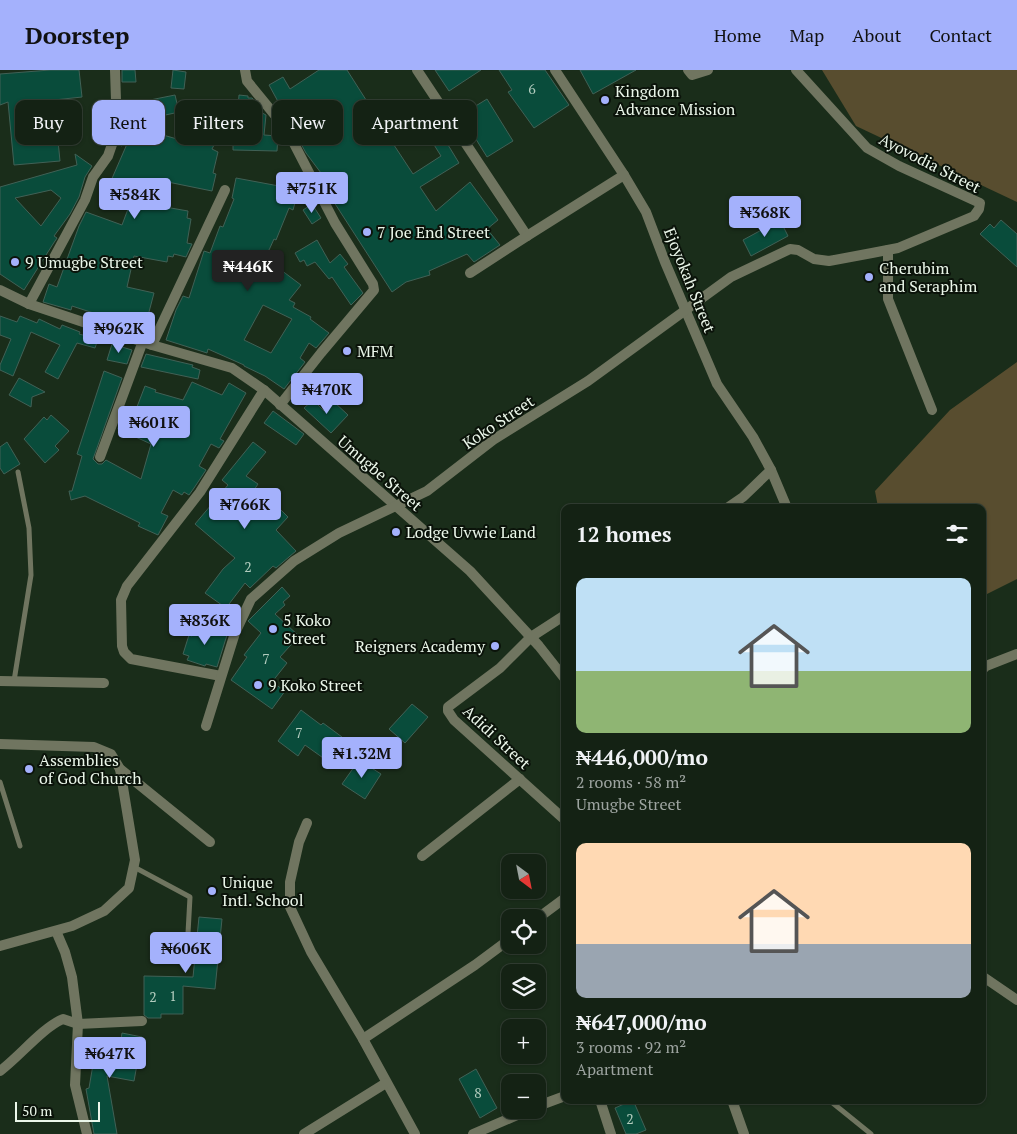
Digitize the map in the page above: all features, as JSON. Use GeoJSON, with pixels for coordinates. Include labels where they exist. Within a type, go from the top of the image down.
{"type":"FeatureCollection","features":[{"type":"Feature","properties":{"kind":"street"},"geometry":{"type":"LineString","coordinates":[[29,304],[85,200],[93,177],[108,156],[117,130],[115,70]]}},
{"type":"Feature","properties":{"kind":"street"},"geometry":{"type":"LineString","coordinates":[[245,70],[247,81],[287,130],[335,223],[373,284],[374,290],[280,405]]}},
{"type":"Feature","properties":{"kind":"street"},"geometry":{"type":"LineString","coordinates":[[417,70],[527,236]]}},
{"type":"Feature","properties":{"kind":"street","name":"Ejoyokah Street"},"geometry":{"type":"LineString","coordinates":[[555,70],[646,212],[665,262],[717,384],[753,437],[771,470],[785,504]]}},
{"type":"Feature","properties":{"kind":"street"},"geometry":{"type":"LineString","coordinates":[[688,70],[692,75],[708,70]]}},
{"type":"Feature","properties":{"kind":"street","name":"Ayovodia Street"},"geometry":{"type":"LineString","coordinates":[[796,70],[867,148],[899,166],[980,203],[979,209],[974,216],[898,248],[888,250]]}},
{"type":"Feature","properties":{"kind":"street"},"geometry":{"type":"LineString","coordinates":[[470,273],[624,175]]}},
{"type":"Feature","properties":{"kind":"street"},"geometry":{"type":"LineString","coordinates":[[100,457],[147,343],[224,190]]}},
{"type":"Feature","properties":{"kind":"street","name":"Koko Street"},"geometry":{"type":"LineString","coordinates":[[206,726],[235,633],[251,599],[294,561],[339,533],[427,491],[493,440],[588,381],[731,276],[790,250],[798,250],[814,259],[829,261],[888,250]]}},
{"type":"Feature","properties":{"kind":"street"},"geometry":{"type":"LineString","coordinates":[[888,250],[888,299],[932,410]]}},
{"type":"Feature","properties":{"kind":"street","name":"Umugbe Street"},"geometry":{"type":"LineString","coordinates":[[0,290],[29,304],[147,343],[232,368],[264,390],[470,572],[531,637],[561,674]]}},
{"type":"Feature","properties":{"kind":"street"},"geometry":{"type":"LineString","coordinates":[[221,676],[131,659],[124,652],[122,646],[121,600],[127,586],[200,492],[264,390]]}},
{"type":"Feature","properties":{"kind":"street"},"geometry":{"type":"LineString","coordinates":[[733,504],[743,497],[771,470]]}},
{"type":"Feature","properties":{"kind":"street"},"geometry":{"type":"LineString","coordinates":[[531,637],[561,618]]}},
{"type":"Feature","properties":{"kind":"street","name":"Adidi Street"},"geometry":{"type":"LineString","coordinates":[[531,637],[500,668],[448,707],[448,711],[454,720],[561,816]]}},
{"type":"Feature","properties":{"kind":"street"},"geometry":{"type":"LineString","coordinates":[[986,666],[1017,654]]}},
{"type":"Feature","properties":{"kind":"street"},"geometry":{"type":"LineString","coordinates":[[0,680],[104,683]]}},
{"type":"Feature","properties":{"kind":"street"},"geometry":{"type":"LineString","coordinates":[[0,744],[94,747],[111,754],[120,769],[210,842]]}},
{"type":"Feature","properties":{"kind":"street"},"geometry":{"type":"LineString","coordinates":[[0,946],[72,926],[104,912],[129,888],[135,860],[120,769]]}},
{"type":"Feature","properties":{"kind":"street"},"geometry":{"type":"LineString","coordinates":[[422,856],[520,780]]}},
{"type":"Feature","properties":{"kind":"street"},"geometry":{"type":"LineString","coordinates":[[307,823],[299,842],[290,882],[290,907],[310,952],[363,1039],[415,1134]]}},
{"type":"Feature","properties":{"kind":"street"},"geometry":{"type":"LineString","coordinates":[[546,912],[561,901]]}},
{"type":"Feature","properties":{"kind":"street"},"geometry":{"type":"LineString","coordinates":[[56,930],[72,977],[78,1024],[75,1085],[87,1134]]}},
{"type":"Feature","properties":{"kind":"street"},"geometry":{"type":"LineString","coordinates":[[363,1039],[501,946]]}},
{"type":"Feature","properties":{"kind":"street"},"geometry":{"type":"LineString","coordinates":[[986,979],[1017,1000]]}},
{"type":"Feature","properties":{"kind":"street"},"geometry":{"type":"LineString","coordinates":[[0,1071],[54,1023],[63,1019],[78,1024],[142,1021]]}},
{"type":"Feature","properties":{"kind":"street"},"geometry":{"type":"LineString","coordinates":[[304,1134],[386,1083]]}},
{"type":"Feature","properties":{"kind":"street"},"geometry":{"type":"LineString","coordinates":[[546,1103],[561,1097]]}},
{"type":"Feature","properties":{"kind":"street"},"geometry":{"type":"LineString","coordinates":[[601,1104],[611,1134]]}},
{"type":"Feature","properties":{"kind":"street"},"geometry":{"type":"LineString","coordinates":[[733,1104],[744,1134]]}},
{"type":"Feature","properties":{"kind":"street"},"geometry":{"type":"LineString","coordinates":[[473,1134],[508,1119]]}},
{"type":"Feature","properties":{"kind":"lane"},"geometry":{"type":"LineString","coordinates":[[14,681],[32,575],[29,528],[18,472]]}},
{"type":"Feature","properties":{"kind":"lane"},"geometry":{"type":"LineString","coordinates":[[0,782],[20,846]]}},
{"type":"Feature","properties":{"kind":"lane"},"geometry":{"type":"LineString","coordinates":[[134,867],[190,897],[188,933]]}},
{"type":"Feature","properties":{"kind":"lane"},"geometry":{"type":"LineString","coordinates":[[834,1104],[871,1134]]}},
{"type":"Feature","properties":{"kind":"shaded area"},"geometry":{"type":"Polygon","coordinates":[[[822,70],[1017,70],[1017,202],[856,126],[822,70]]]}},
{"type":"Feature","properties":{"kind":"shaded area"},"geometry":{"type":"Polygon","coordinates":[[[1017,362],[1017,579],[986,594],[986,504],[877,504],[875,491],[950,410],[1017,362]]]}},
{"type":"Feature","properties":{"kind":"building"},"geometry":{"type":"Polygon","coordinates":[[[79,70],[82,97],[54,100],[15,100],[15,145],[58,145],[60,161],[14,165],[8,102],[0,105],[0,74],[79,70]]]}},
{"type":"Feature","properties":{"kind":"building"},"geometry":{"type":"Polygon","coordinates":[[[122,70],[135,70],[136,82],[122,82],[122,70]]]}},
{"type":"Feature","properties":{"kind":"building"},"geometry":{"type":"Polygon","coordinates":[[[173,70],[186,72],[184,89],[171,88],[173,70]]]}},
{"type":"Feature","properties":{"kind":"building"},"geometry":{"type":"Polygon","coordinates":[[[319,70],[347,70],[366,100],[353,100],[353,145],[394,145],[413,174],[441,156],[434,145],[448,145],[459,163],[420,187],[436,211],[470,182],[498,220],[487,229],[500,245],[474,262],[467,254],[429,271],[430,275],[406,282],[392,292],[321,182],[318,175],[321,173],[302,145],[343,145],[343,100],[277,100],[269,85],[283,77],[290,89],[319,70]]]}},
{"type":"Feature","properties":{"kind":"building"},"geometry":{"type":"Polygon","coordinates":[[[435,70],[481,70],[449,91],[435,70]]]}},
{"type":"Feature","properties":{"kind":"building"},"geometry":{"type":"Polygon","coordinates":[[[499,70],[545,70],[569,105],[534,128],[508,92],[512,90],[499,70]]]}},
{"type":"Feature","properties":{"kind":"building"},"geometry":{"type":"Polygon","coordinates":[[[580,70],[636,70],[593,94],[580,70]]]}},
{"type":"Feature","properties":{"kind":"building"},"geometry":{"type":"Polygon","coordinates":[[[175,95],[175,113],[165,115],[165,100],[150,100],[175,95]]]}},
{"type":"Feature","properties":{"kind":"building"},"geometry":{"type":"Polygon","coordinates":[[[239,95],[248,96],[248,98],[254,100],[239,100],[239,95]]]}},
{"type":"Feature","properties":{"kind":"building"},"geometry":{"type":"Polygon","coordinates":[[[487,99],[513,141],[487,157],[477,141],[477,105],[487,99]]]}},
{"type":"Feature","properties":{"kind":"building"},"geometry":{"type":"Polygon","coordinates":[[[262,113],[266,115],[264,135],[272,136],[272,145],[277,145],[277,151],[233,150],[233,145],[262,145],[262,113]]]}},
{"type":"Feature","properties":{"kind":"building"},"geometry":{"type":"Polygon","coordinates":[[[165,136],[175,138],[175,145],[214,145],[212,149],[218,152],[213,173],[216,174],[212,191],[158,180],[148,204],[188,211],[187,218],[191,219],[187,243],[192,244],[186,257],[174,254],[173,257],[168,256],[167,262],[134,256],[127,287],[154,293],[145,327],[72,306],[71,310],[43,302],[49,284],[57,287],[86,212],[122,225],[134,193],[110,183],[127,145],[165,145],[165,136]]]}},
{"type":"Feature","properties":{"kind":"building"},"geometry":{"type":"Polygon","coordinates":[[[75,154],[92,166],[85,177],[79,197],[70,214],[54,236],[57,238],[24,290],[0,274],[0,187],[77,165],[75,154]],[[51,190],[15,198],[41,226],[61,198],[51,190]]]}},
{"type":"Feature","properties":{"kind":"building"},"geometry":{"type":"Polygon","coordinates":[[[236,178],[279,186],[298,192],[293,210],[289,208],[276,240],[274,239],[269,250],[257,258],[263,270],[273,264],[301,285],[289,300],[295,303],[293,307],[311,317],[310,319],[329,333],[316,348],[309,343],[300,358],[305,362],[284,389],[265,376],[208,349],[207,353],[166,340],[183,296],[189,298],[204,251],[210,253],[220,226],[223,227],[234,199],[232,198],[236,178]],[[263,305],[244,340],[271,353],[292,319],[263,305]]]}},
{"type":"Feature","properties":{"kind":"building"},"geometry":{"type":"Polygon","coordinates":[[[312,204],[321,218],[312,224],[303,210],[312,204]]]}},
{"type":"Feature","properties":{"kind":"building"},"geometry":{"type":"Polygon","coordinates":[[[780,220],[788,236],[751,256],[743,240],[780,220]]]}},
{"type":"Feature","properties":{"kind":"building"},"geometry":{"type":"Polygon","coordinates":[[[1001,220],[1017,234],[1017,267],[980,234],[990,224],[994,228],[1001,220]]]}},
{"type":"Feature","properties":{"kind":"building"},"geometry":{"type":"Polygon","coordinates":[[[317,240],[330,263],[340,254],[348,264],[344,267],[363,293],[351,305],[332,277],[329,279],[315,262],[307,266],[304,260],[300,262],[295,253],[317,240]]]}},
{"type":"Feature","properties":{"kind":"building"},"geometry":{"type":"Polygon","coordinates":[[[0,316],[17,322],[20,316],[37,323],[39,319],[60,329],[62,325],[80,332],[79,334],[98,339],[95,348],[77,343],[58,379],[45,372],[60,345],[31,332],[13,376],[0,370],[0,365],[11,339],[0,335],[0,316]]]}},
{"type":"Feature","properties":{"kind":"building"},"geometry":{"type":"Polygon","coordinates":[[[112,344],[132,350],[127,364],[107,360],[112,344]]]}},
{"type":"Feature","properties":{"kind":"building"},"geometry":{"type":"Polygon","coordinates":[[[146,354],[193,365],[192,367],[200,370],[198,379],[141,367],[146,354]]]}},
{"type":"Feature","properties":{"kind":"building"},"geometry":{"type":"Polygon","coordinates":[[[104,371],[122,378],[93,459],[98,464],[102,464],[106,460],[141,479],[151,444],[118,429],[126,408],[135,412],[145,386],[156,390],[155,392],[183,400],[192,382],[222,395],[229,383],[246,393],[220,439],[224,441],[219,448],[211,444],[199,466],[206,470],[189,495],[184,492],[182,495],[173,490],[161,513],[168,516],[158,535],[138,526],[140,523],[85,496],[71,500],[69,491],[72,491],[82,456],[77,454],[104,371]]]}},
{"type":"Feature","properties":{"kind":"building"},"geometry":{"type":"Polygon","coordinates":[[[19,378],[45,392],[32,397],[31,407],[9,395],[19,378]]]}},
{"type":"Feature","properties":{"kind":"building"},"geometry":{"type":"Polygon","coordinates":[[[313,400],[324,411],[333,401],[348,415],[331,433],[304,408],[313,400]]]}},
{"type":"Feature","properties":{"kind":"building"},"geometry":{"type":"Polygon","coordinates":[[[273,411],[304,434],[296,445],[264,423],[273,411]]]}},
{"type":"Feature","properties":{"kind":"building"},"geometry":{"type":"Polygon","coordinates":[[[51,415],[69,431],[55,446],[59,450],[45,463],[24,439],[44,417],[47,420],[51,415]]]}},
{"type":"Feature","properties":{"kind":"building"},"geometry":{"type":"Polygon","coordinates":[[[7,442],[20,464],[4,474],[0,468],[0,447],[7,442]]]}},
{"type":"Feature","properties":{"kind":"building"},"geometry":{"type":"Polygon","coordinates":[[[253,442],[266,452],[246,476],[258,484],[254,490],[278,498],[274,503],[288,517],[276,530],[296,551],[276,568],[273,566],[250,588],[245,583],[226,608],[205,593],[223,569],[235,558],[195,524],[228,485],[222,480],[253,442]]]}},
{"type":"Feature","properties":{"kind":"building"},"geometry":{"type":"Polygon","coordinates":[[[282,587],[290,596],[283,602],[285,605],[275,614],[299,636],[280,657],[287,663],[272,682],[285,691],[272,709],[231,680],[247,657],[244,655],[261,633],[248,621],[282,587]]]}},
{"type":"Feature","properties":{"kind":"building"},"geometry":{"type":"Polygon","coordinates":[[[197,623],[227,635],[217,667],[206,664],[205,666],[187,660],[189,656],[183,654],[189,635],[192,636],[197,623]]]}},
{"type":"Feature","properties":{"kind":"building"},"geometry":{"type":"Polygon","coordinates":[[[412,704],[428,717],[405,743],[389,729],[412,704]]]}},
{"type":"Feature","properties":{"kind":"building"},"geometry":{"type":"Polygon","coordinates":[[[301,710],[321,725],[323,723],[342,737],[326,760],[305,745],[298,756],[278,741],[301,710]]]}},
{"type":"Feature","properties":{"kind":"building"},"geometry":{"type":"Polygon","coordinates":[[[359,760],[381,774],[365,799],[342,784],[359,760]]]}},
{"type":"Feature","properties":{"kind":"building"},"geometry":{"type":"Polygon","coordinates":[[[199,917],[222,919],[215,989],[183,986],[183,1014],[161,1014],[161,1018],[148,1018],[144,1015],[144,976],[193,977],[199,917]]]}},
{"type":"Feature","properties":{"kind":"building"},"geometry":{"type":"Polygon","coordinates":[[[122,1033],[142,1037],[134,1081],[107,1076],[117,1134],[94,1134],[86,1089],[89,1088],[97,1041],[120,1045],[122,1033]]]}},
{"type":"Feature","properties":{"kind":"building"},"geometry":{"type":"Polygon","coordinates":[[[476,1069],[497,1108],[480,1118],[459,1079],[476,1069]]]}},
{"type":"Feature","properties":{"kind":"building"},"geometry":{"type":"Polygon","coordinates":[[[624,1104],[635,1104],[646,1130],[636,1134],[626,1134],[615,1108],[624,1104]]]}},
{"type":"Feature","properties":{"kind":"place","name":"Kingdom Advance Mission"},"geometry":{"type":"Point","coordinates":[605,100]}},
{"type":"Feature","properties":{"kind":"place","name":"7 Joe End Street"},"geometry":{"type":"Point","coordinates":[367,232]}},
{"type":"Feature","properties":{"kind":"place","name":"9 Umugbe Street"},"geometry":{"type":"Point","coordinates":[15,262]}},
{"type":"Feature","properties":{"kind":"place","name":"Cherubim and Seraphim"},"geometry":{"type":"Point","coordinates":[869,277]}},
{"type":"Feature","properties":{"kind":"place","name":"MFM"},"geometry":{"type":"Point","coordinates":[347,351]}},
{"type":"Feature","properties":{"kind":"place","name":"Lodge Uvwie Land"},"geometry":{"type":"Point","coordinates":[396,532]}},
{"type":"Feature","properties":{"kind":"place","name":"5 Koko Street"},"geometry":{"type":"Point","coordinates":[273,629]}},
{"type":"Feature","properties":{"kind":"place","name":"Reigners Academy"},"geometry":{"type":"Point","coordinates":[495,646]}},
{"type":"Feature","properties":{"kind":"place","name":"9 Koko Street"},"geometry":{"type":"Point","coordinates":[258,685]}},
{"type":"Feature","properties":{"kind":"place","name":"Assemblies of God Church"},"geometry":{"type":"Point","coordinates":[29,769]}},
{"type":"Feature","properties":{"kind":"place","name":"Unique Intl. School"},"geometry":{"type":"Point","coordinates":[212,891]}}]}
